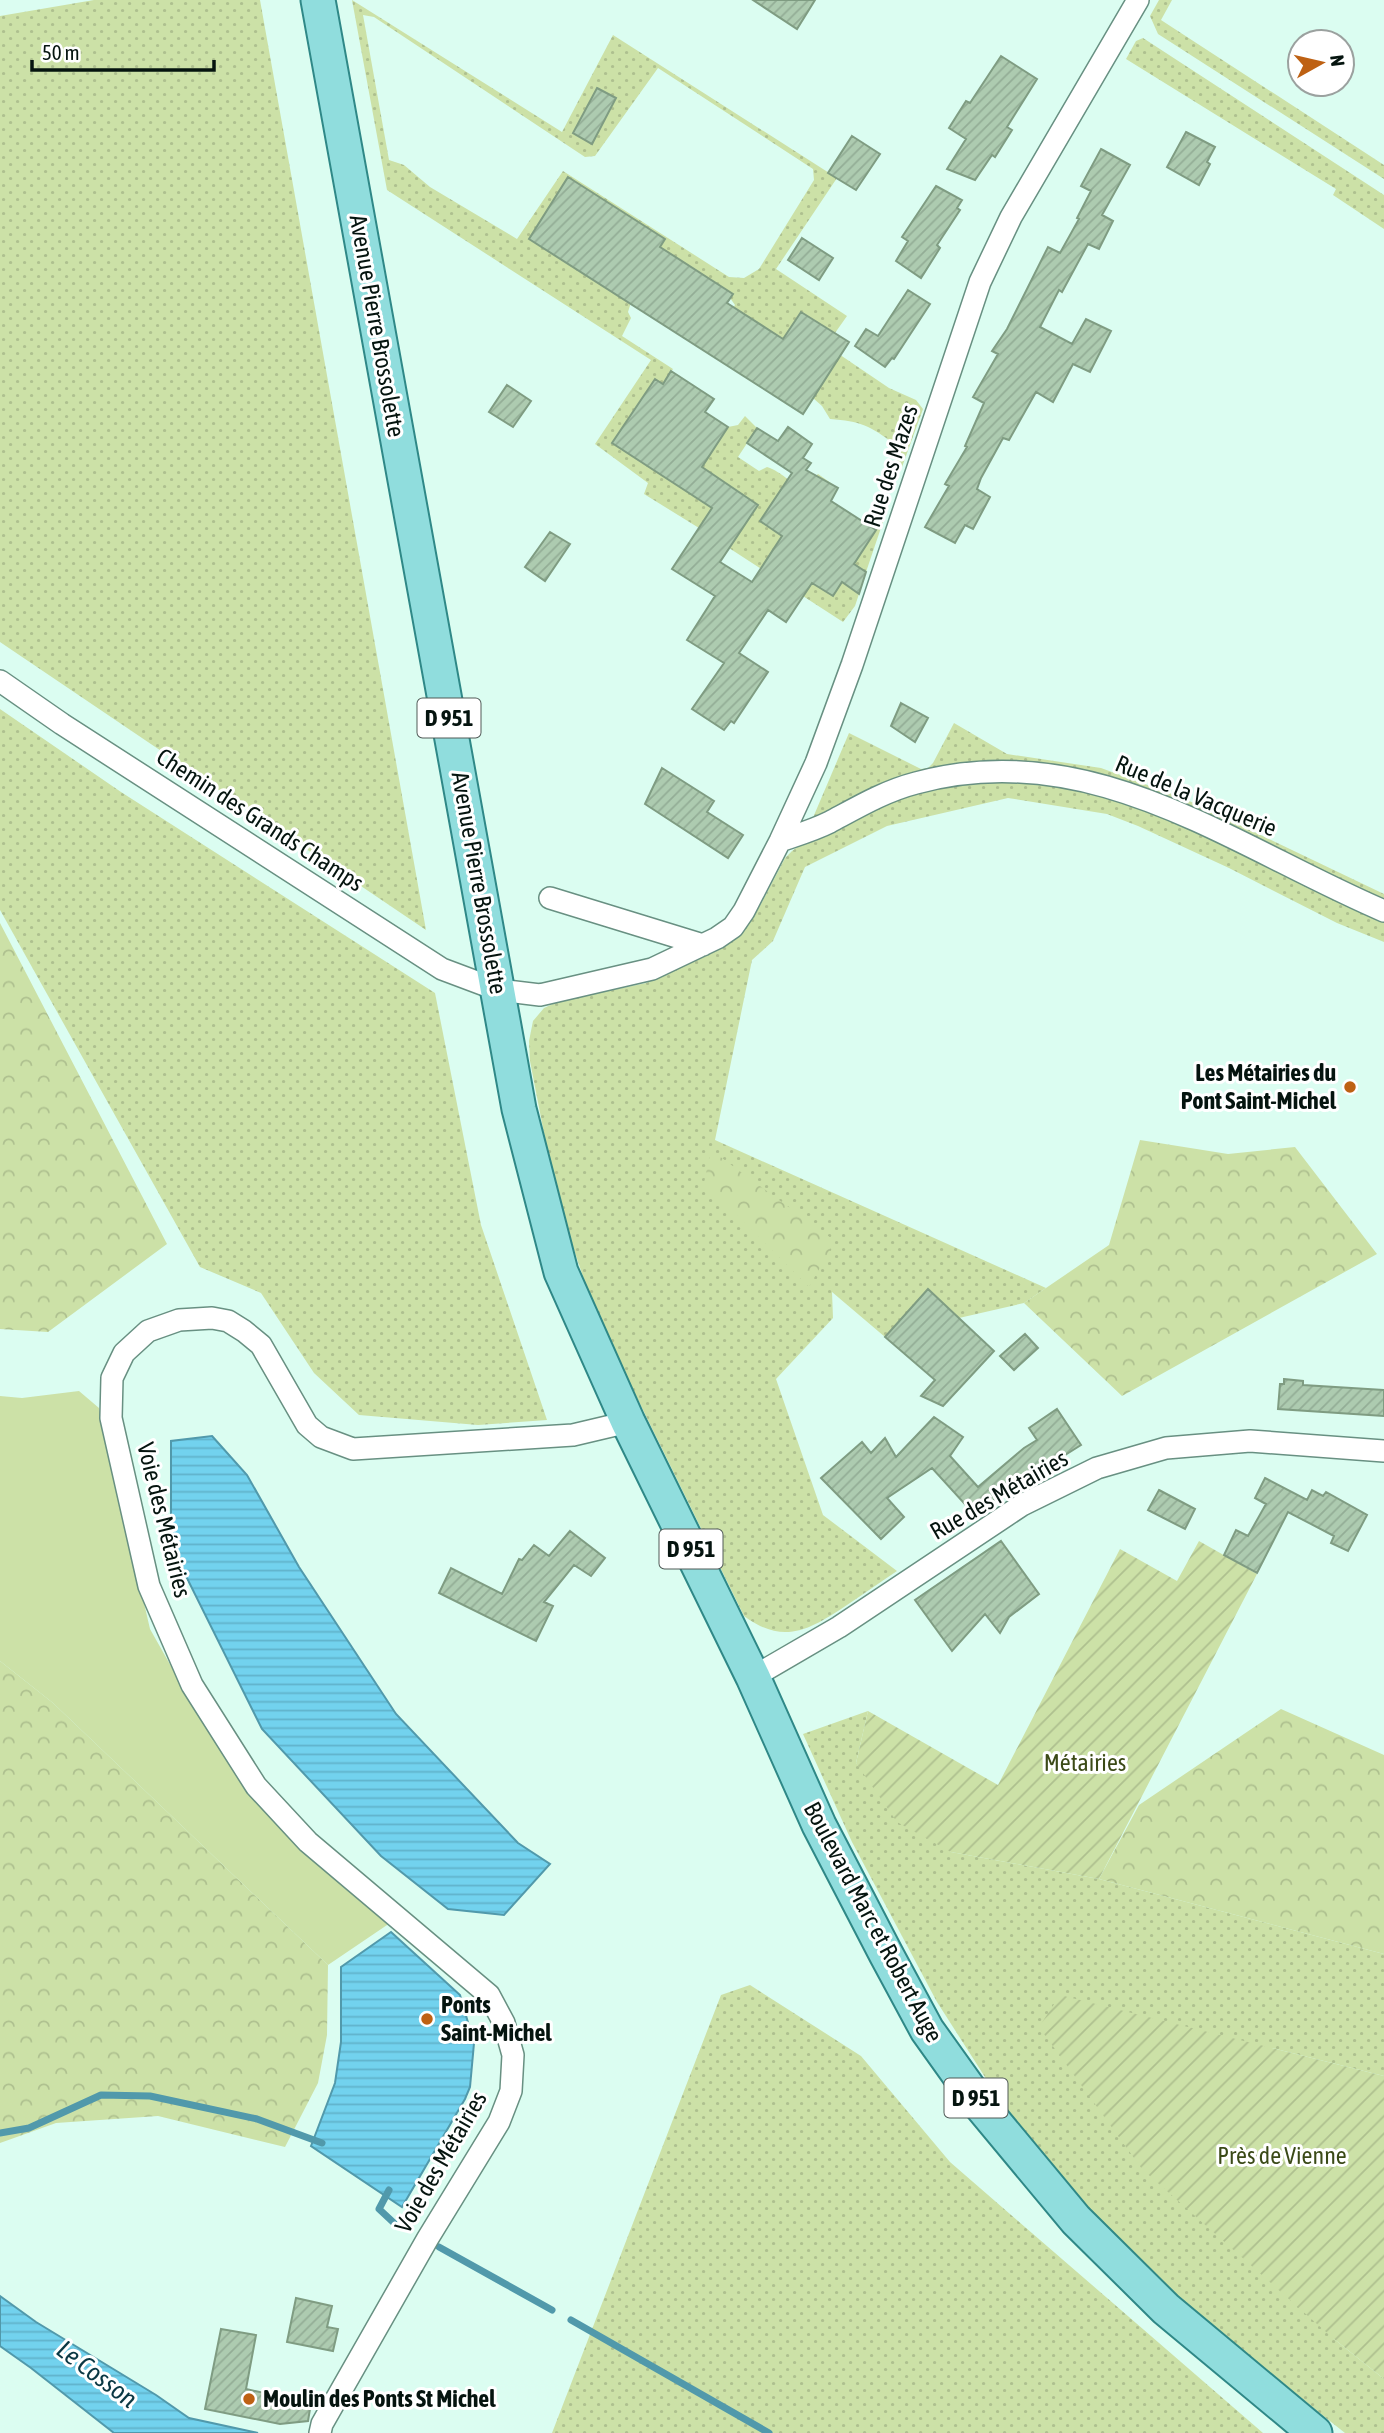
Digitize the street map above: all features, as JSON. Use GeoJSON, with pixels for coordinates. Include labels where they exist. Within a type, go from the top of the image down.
{"type":"FeatureCollection","features":[{"type":"Feature","properties":{"kind":"main road","name":"Avenue Pierre Brossolette"},"geometry":{"type":"LineString","coordinates":[[318,0],[519,1109],[561,1272],[628,1422]]}},
{"type":"Feature","properties":{"kind":"main road","name":"Boulevard Marc et Robert Auge"},"geometry":{"type":"LineString","coordinates":[[628,1422],[753,1677],[819,1825],[927,2030],[982,2107],[1076,2220],[1167,2309],[1315,2433]]}},
{"type":"Feature","properties":{"kind":"street","name":"Rue des Mazes"},"geometry":{"type":"LineString","coordinates":[[498,990],[540,995],[652,969],[703,945],[733,927],[744,911],[816,763],[852,666],[980,282],[1011,217],[1138,0]]}},
{"type":"Feature","properties":{"kind":"street","name":"Chemin des Grands Champs"},"geometry":{"type":"LineString","coordinates":[[0,681],[61,724],[442,969],[498,990]]}},
{"type":"Feature","properties":{"kind":"street","name":"Rue de la Vacquerie"},"geometry":{"type":"LineString","coordinates":[[780,841],[827,823],[870,799],[915,783],[959,774],[1043,772],[1136,794],[1190,817],[1384,911]]}},
{"type":"Feature","properties":{"kind":"street"},"geometry":{"type":"LineString","coordinates":[[550,898],[703,945]]}},
{"type":"Feature","properties":{"kind":"street","name":"Voie des Métairies"},"geometry":{"type":"LineString","coordinates":[[321,2428],[422,2247],[499,2122],[511,2091],[513,2055],[504,2023],[489,1995],[308,1842],[256,1786],[192,1685],[149,1586],[111,1418],[112,1378],[124,1353],[148,1331],[179,1320],[212,1318],[228,1321],[261,1345],[307,1425],[321,1437],[353,1448],[573,1434],[628,1422]]}},
{"type":"Feature","properties":{"kind":"street","name":"Rue des Métairies"},"geometry":{"type":"LineString","coordinates":[[753,1677],[839,1628],[1022,1505],[1097,1468],[1166,1448],[1250,1441],[1384,1451]]}},
{"type":"Feature","properties":{"kind":"green space"},"geometry":{"type":"Polygon","coordinates":[[[94,0],[260,0],[426,930],[0,642],[0,16],[94,0]]]}},
{"type":"Feature","properties":{"kind":"green space"},"geometry":{"type":"Polygon","coordinates":[[[352,0],[562,132],[613,35],[837,178],[776,269],[847,316],[835,333],[801,312],[793,323],[889,388],[916,400],[923,409],[902,467],[897,460],[894,444],[865,426],[830,419],[813,398],[830,370],[739,311],[705,351],[735,305],[730,298],[733,294],[670,254],[632,299],[628,312],[631,318],[622,336],[673,369],[663,384],[655,379],[613,443],[712,508],[699,528],[644,494],[648,483],[595,444],[651,360],[387,190],[352,0]],[[363,15],[389,160],[404,165],[430,187],[517,239],[563,171],[729,277],[744,278],[759,269],[814,180],[813,169],[658,68],[595,156],[585,157],[374,17],[363,15]]]}},
{"type":"Feature","properties":{"kind":"green space"},"geometry":{"type":"Polygon","coordinates":[[[1159,0],[1172,0],[1161,20],[1384,165],[1384,179],[1158,34],[1150,16],[1159,0]]]}},
{"type":"Feature","properties":{"kind":"green space"},"geometry":{"type":"Polygon","coordinates":[[[1143,38],[1384,195],[1384,229],[1333,195],[1336,189],[1126,59],[1136,41],[1143,38]]]}},
{"type":"Feature","properties":{"kind":"green space"},"geometry":{"type":"Polygon","coordinates":[[[745,416],[757,428],[738,457],[759,471],[767,467],[797,484],[818,474],[838,488],[818,477],[834,502],[827,512],[770,555],[833,596],[886,513],[866,572],[856,565],[844,583],[859,594],[855,606],[843,622],[729,548],[702,467],[728,427],[738,425],[745,416]],[[784,485],[760,521],[779,534],[803,497],[784,485]]]}},
{"type":"Feature","properties":{"kind":"green space"},"geometry":{"type":"Polygon","coordinates":[[[0,709],[121,792],[435,993],[481,1225],[547,1420],[478,1425],[359,1415],[314,1373],[261,1293],[200,1267],[0,910],[0,709]]]}},
{"type":"Feature","properties":{"kind":"green space"},"geometry":{"type":"Polygon","coordinates":[[[954,723],[1007,754],[1101,768],[1183,798],[1384,894],[1384,906],[1301,866],[1022,766],[812,820],[849,733],[921,769],[928,768],[933,763],[954,723]]]}},
{"type":"Feature","properties":{"kind":"green space"},"geometry":{"type":"Polygon","coordinates":[[[992,776],[1113,793],[1384,917],[1384,942],[1337,923],[1229,868],[1107,814],[1008,798],[887,826],[805,867],[773,941],[752,960],[715,1140],[1046,1288],[1024,1303],[959,1318],[928,1289],[885,1337],[832,1292],[833,1318],[776,1379],[823,1515],[897,1571],[834,1614],[809,1627],[785,1632],[772,1630],[744,1616],[595,1312],[568,1232],[549,1159],[530,1061],[529,1041],[533,1021],[544,1008],[557,1002],[646,983],[716,951],[745,930],[785,858],[808,839],[885,798],[992,776]]]}},
{"type":"Feature","properties":{"kind":"green space"},"geometry":{"type":"Polygon","coordinates":[[[0,923],[167,1244],[48,1332],[0,1329],[0,923]]]}},
{"type":"Feature","properties":{"kind":"green space"},"geometry":{"type":"Polygon","coordinates":[[[1140,1140],[1228,1154],[1295,1147],[1377,1254],[1122,1396],[1024,1303],[1109,1245],[1140,1140]]]}},
{"type":"Feature","properties":{"kind":"green space"},"geometry":{"type":"Polygon","coordinates":[[[711,1150],[835,1241],[809,1287],[704,1183],[711,1150]]]}},
{"type":"Feature","properties":{"kind":"green space"},"geometry":{"type":"Polygon","coordinates":[[[79,1391],[99,1408],[150,1629],[207,1730],[293,1836],[390,1923],[328,1965],[53,1703],[0,1661],[0,1396],[22,1398],[79,1391]]]}},
{"type":"Feature","properties":{"kind":"green space","name":"Métairies"},"geometry":{"type":"Polygon","coordinates":[[[1199,1541],[1257,1574],[1099,1879],[951,1852],[897,1822],[856,1763],[868,1711],[998,1785],[1120,1549],[1177,1581],[1199,1541]]]}},
{"type":"Feature","properties":{"kind":"green space"},"geometry":{"type":"Polygon","coordinates":[[[0,1661],[53,1703],[328,1965],[327,2035],[318,2083],[285,2147],[158,2116],[56,2123],[0,2143],[0,1661]]]}},
{"type":"Feature","properties":{"kind":"green space"},"geometry":{"type":"Polygon","coordinates":[[[1281,1709],[1384,1755],[1384,1954],[1099,1879],[1139,1805],[1281,1709]]]}},
{"type":"Feature","properties":{"kind":"green space"},"geometry":{"type":"Polygon","coordinates":[[[868,1711],[856,1763],[951,1852],[1099,1879],[1384,1954],[1384,2076],[1272,2048],[1334,2339],[1384,2379],[1384,2433],[1345,2433],[1200,2318],[1093,2216],[1017,2127],[937,2002],[852,1842],[803,1734],[868,1711]]]}},
{"type":"Feature","properties":{"kind":"green space"},"geometry":{"type":"Polygon","coordinates":[[[750,1985],[861,2056],[950,2162],[1263,2433],[552,2433],[721,1995],[750,1985]]]}},
{"type":"Feature","properties":{"kind":"green space","name":"Près de Vienne"},"geometry":{"type":"Polygon","coordinates":[[[1060,1995],[1384,2076],[1384,2379],[1334,2339],[1142,2169],[1039,2027],[1060,1995]]]}},
{"type":"Feature","properties":{"kind":"water"},"geometry":{"type":"Polygon","coordinates":[[[212,1436],[247,1475],[299,1567],[396,1714],[518,1843],[550,1864],[504,1915],[448,1909],[381,1856],[262,1729],[171,1546],[171,1441],[212,1436]]]}},
{"type":"Feature","properties":{"kind":"water"},"geometry":{"type":"Polygon","coordinates":[[[391,1932],[460,1995],[474,2043],[470,2087],[465,2099],[402,2207],[311,2146],[335,2083],[341,2042],[341,1967],[391,1932]]]}},
{"type":"Feature","properties":{"kind":"water","name":"Le Cosson"},"geometry":{"type":"Polygon","coordinates":[[[0,2296],[36,2322],[189,2418],[258,2433],[114,2433],[0,2346],[0,2296]]]}},
{"type":"Feature","properties":{"kind":"building"},"geometry":{"type":"Polygon","coordinates":[[[753,0],[815,0],[797,29],[753,0]]]}},
{"type":"Feature","properties":{"kind":"building"},"geometry":{"type":"Polygon","coordinates":[[[1001,56],[1037,79],[1007,127],[1012,130],[995,157],[992,155],[975,180],[947,169],[966,139],[949,128],[966,101],[970,103],[1001,56]]]}},
{"type":"Feature","properties":{"kind":"building"},"geometry":{"type":"Polygon","coordinates":[[[597,88],[616,98],[592,144],[573,133],[597,88]]]}},
{"type":"Feature","properties":{"kind":"building"},"geometry":{"type":"Polygon","coordinates":[[[1186,132],[1215,147],[1199,185],[1167,167],[1186,132]]]}},
{"type":"Feature","properties":{"kind":"building"},"geometry":{"type":"Polygon","coordinates":[[[852,136],[880,154],[856,190],[828,173],[852,136]]]}},
{"type":"Feature","properties":{"kind":"building"},"geometry":{"type":"Polygon","coordinates":[[[1101,149],[1130,165],[1102,215],[1113,221],[1099,249],[1088,244],[1040,327],[1072,344],[1086,319],[1111,331],[1090,372],[1073,364],[1053,402],[1036,392],[1009,440],[1003,438],[981,478],[977,489],[990,497],[973,529],[965,525],[955,543],[925,527],[949,486],[945,484],[967,447],[965,446],[984,403],[973,397],[998,354],[992,351],[1007,329],[1048,247],[1060,253],[1079,219],[1077,218],[1091,191],[1081,186],[1101,149]]]}},
{"type":"Feature","properties":{"kind":"building"},"geometry":{"type":"Polygon","coordinates":[[[568,177],[665,239],[660,247],[733,294],[727,303],[783,339],[801,312],[849,342],[803,414],[529,239],[568,177]]]}},
{"type":"Feature","properties":{"kind":"building"},"geometry":{"type":"Polygon","coordinates":[[[936,186],[962,200],[957,208],[960,210],[937,245],[940,248],[921,278],[896,261],[908,241],[902,237],[936,186]]]}},
{"type":"Feature","properties":{"kind":"building"},"geometry":{"type":"Polygon","coordinates":[[[802,238],[833,258],[819,280],[788,260],[802,238]]]}},
{"type":"Feature","properties":{"kind":"building"},"geometry":{"type":"Polygon","coordinates":[[[908,290],[930,304],[894,359],[885,367],[855,346],[866,329],[878,336],[908,290]]]}},
{"type":"Feature","properties":{"kind":"building"},"geometry":{"type":"Polygon","coordinates":[[[671,371],[714,399],[705,412],[728,427],[702,467],[758,505],[720,562],[752,582],[782,536],[760,521],[792,473],[747,443],[757,428],[778,441],[788,427],[812,444],[803,458],[811,463],[806,470],[838,488],[831,501],[876,530],[854,564],[866,572],[859,594],[842,582],[833,596],[812,583],[786,622],[768,610],[739,653],[768,672],[734,723],[731,721],[724,730],[692,709],[724,663],[687,640],[715,596],[672,569],[712,508],[612,443],[655,379],[663,384],[671,371]]]}},
{"type":"Feature","properties":{"kind":"building"},"geometry":{"type":"Polygon","coordinates":[[[507,385],[531,401],[513,427],[489,412],[507,385]]]}},
{"type":"Feature","properties":{"kind":"building"},"geometry":{"type":"Polygon","coordinates":[[[550,532],[570,544],[545,581],[525,567],[550,532]]]}},
{"type":"Feature","properties":{"kind":"building"},"geometry":{"type":"Polygon","coordinates":[[[901,703],[928,718],[915,742],[891,726],[901,703]]]}},
{"type":"Feature","properties":{"kind":"building"},"geometry":{"type":"Polygon","coordinates":[[[662,768],[714,801],[707,812],[743,835],[728,858],[645,804],[662,768]]]}},
{"type":"Feature","properties":{"kind":"building"},"geometry":{"type":"Polygon","coordinates":[[[928,1289],[994,1351],[943,1406],[921,1396],[935,1380],[885,1337],[928,1289]]]}},
{"type":"Feature","properties":{"kind":"building"},"geometry":{"type":"Polygon","coordinates":[[[1025,1334],[1038,1348],[1014,1370],[1000,1356],[1025,1334]]]}},
{"type":"Feature","properties":{"kind":"building"},"geometry":{"type":"Polygon","coordinates":[[[1284,1379],[1303,1381],[1303,1385],[1384,1390],[1384,1416],[1278,1409],[1280,1384],[1284,1384],[1284,1379]]]}},
{"type":"Feature","properties":{"kind":"building"},"geometry":{"type":"Polygon","coordinates":[[[1057,1409],[1081,1445],[973,1513],[932,1468],[887,1498],[904,1517],[881,1539],[821,1478],[862,1442],[871,1453],[885,1438],[896,1457],[934,1417],[963,1437],[950,1456],[978,1487],[1037,1440],[1029,1428],[1057,1409]]]}},
{"type":"Feature","properties":{"kind":"building"},"geometry":{"type":"Polygon","coordinates":[[[1265,1478],[1307,1500],[1312,1490],[1323,1496],[1326,1492],[1367,1515],[1348,1551],[1331,1543],[1334,1536],[1288,1512],[1257,1573],[1224,1555],[1236,1530],[1248,1536],[1266,1504],[1255,1498],[1265,1478]]]}},
{"type":"Feature","properties":{"kind":"building"},"geometry":{"type":"Polygon","coordinates":[[[1159,1490],[1195,1509],[1185,1529],[1148,1510],[1159,1490]]]}},
{"type":"Feature","properties":{"kind":"building"},"geometry":{"type":"Polygon","coordinates":[[[570,1531],[605,1558],[591,1576],[574,1565],[544,1602],[553,1606],[536,1641],[439,1593],[451,1568],[502,1594],[519,1559],[522,1560],[534,1545],[549,1556],[570,1531]]]}},
{"type":"Feature","properties":{"kind":"building"},"geometry":{"type":"Polygon","coordinates":[[[1001,1541],[1039,1594],[1009,1617],[1000,1633],[985,1614],[952,1651],[915,1600],[1001,1541]]]}},
{"type":"Feature","properties":{"kind":"building"},"geometry":{"type":"Polygon","coordinates":[[[296,2298],[332,2306],[327,2327],[338,2329],[333,2351],[287,2342],[296,2298]]]}},
{"type":"Feature","properties":{"kind":"building","name":"Moulin des Ponts St Michel"},"geometry":{"type":"Polygon","coordinates":[[[221,2329],[256,2335],[246,2389],[311,2403],[308,2421],[280,2424],[205,2409],[221,2329]]]}},
{"type":"Feature","properties":{"kind":"waterway"},"geometry":{"type":"LineString","coordinates":[[0,2133],[29,2128],[101,2095],[150,2096],[257,2119],[322,2143]]}},
{"type":"Feature","properties":{"kind":"waterway"},"geometry":{"type":"LineString","coordinates":[[389,2190],[379,2209],[394,2223]]}},
{"type":"Feature","properties":{"kind":"waterway"},"geometry":{"type":"LineString","coordinates":[[439,2247],[552,2310]]}},
{"type":"Feature","properties":{"kind":"waterway"},"geometry":{"type":"LineString","coordinates":[[571,2320],[769,2433]]}},
{"type":"Feature","properties":{"kind":"place","name":"Les Métairies du Pont Saint-Michel"},"geometry":{"type":"Point","coordinates":[1350,1087]}},
{"type":"Feature","properties":{"kind":"place","name":"Ponts Saint-Michel"},"geometry":{"type":"Point","coordinates":[427,2019]}},
{"type":"Feature","properties":{"kind":"place","name":"Moulin des Ponts St Michel"},"geometry":{"type":"Point","coordinates":[249,2399]}}]}
